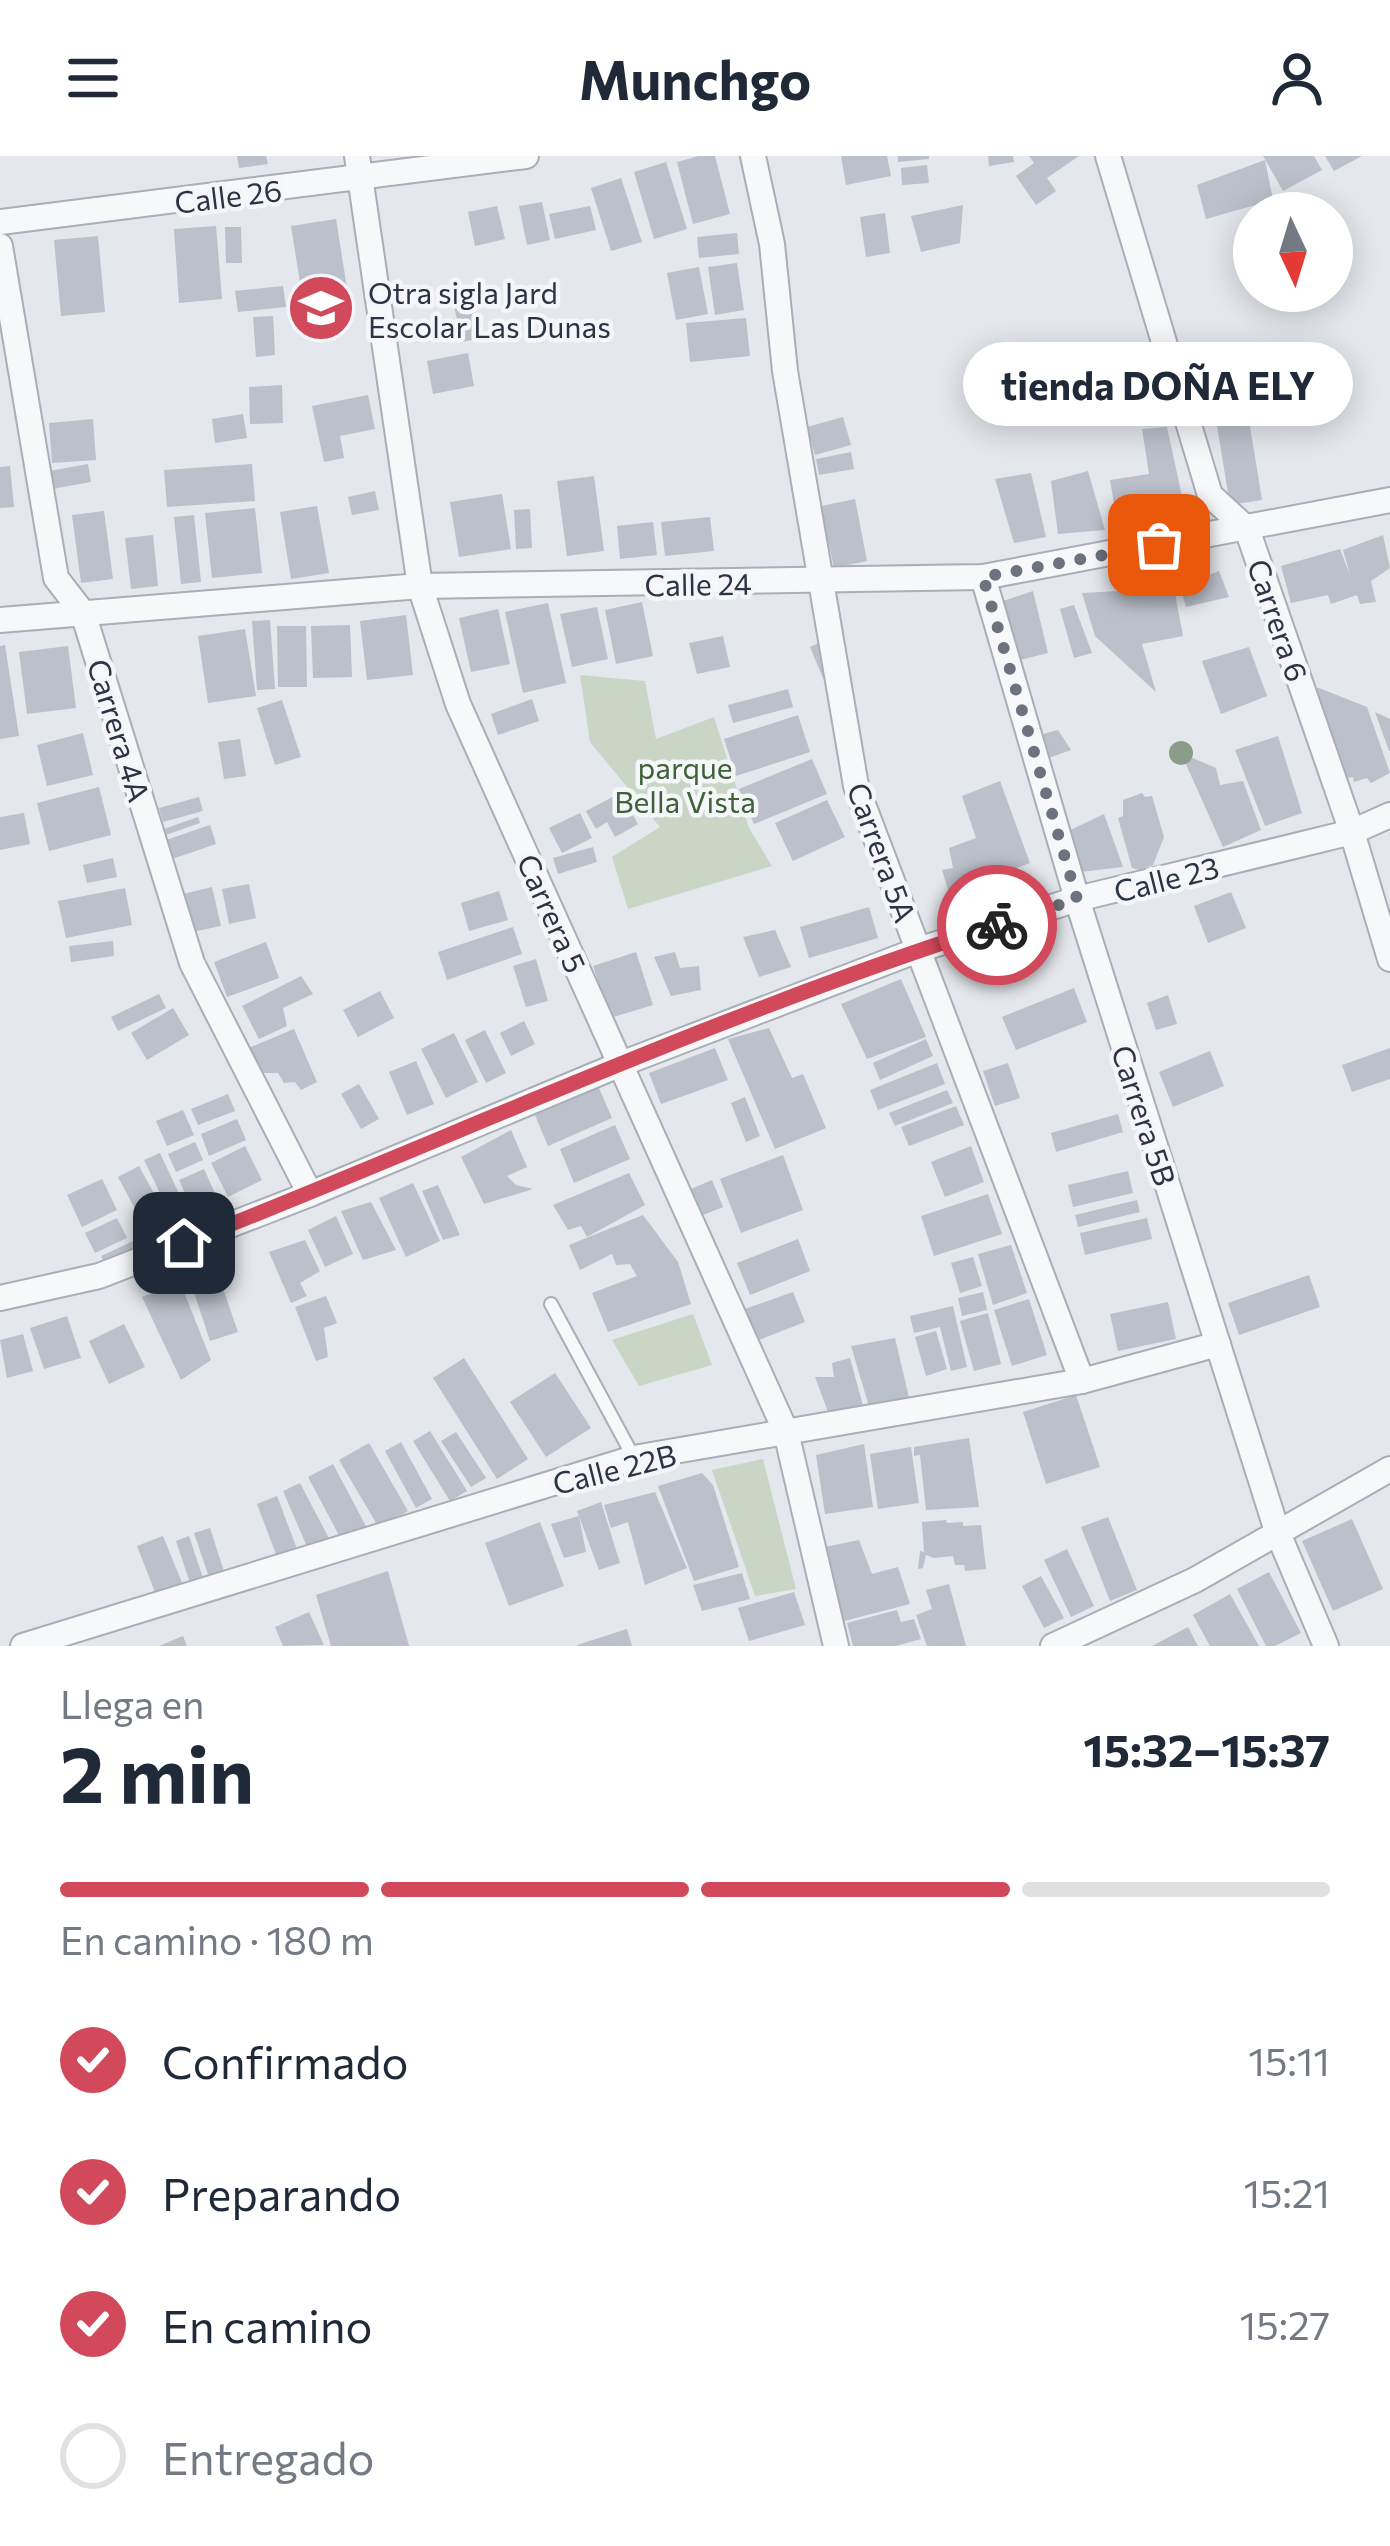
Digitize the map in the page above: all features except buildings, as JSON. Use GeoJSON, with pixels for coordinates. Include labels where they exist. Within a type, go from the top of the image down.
{"type":"FeatureCollection","features":[{"type":"Feature","properties":{"kind":"street","name":"Calle 26"},"geometry":{"type":"LineString","coordinates":[[0,223],[359,167],[526,156]]}},
{"type":"Feature","properties":{"kind":"street","name":"Carrera 5A"},"geometry":{"type":"LineString","coordinates":[[753,156],[772,244],[785,371],[856,786],[1082,1382]]}},
{"type":"Feature","properties":{"kind":"street","name":"Carrera 6"},"geometry":{"type":"LineString","coordinates":[[1108,156],[1210,495],[1247,529],[1352,832],[1390,959]]}},
{"type":"Feature","properties":{"kind":"street","name":"Carrera 5"},"geometry":{"type":"LineString","coordinates":[[359,167],[421,586],[458,704],[786,1432],[836,1646]]}},
{"type":"Feature","properties":{"kind":"street","name":"Carrera 4A"},"geometry":{"type":"LineString","coordinates":[[0,246],[56,578],[83,613],[192,963],[310,1194]]}},
{"type":"Feature","properties":{"kind":"street","name":"Calle 24"},"geometry":{"type":"LineString","coordinates":[[0,620],[421,586],[983,577],[1390,500]]}},
{"type":"Feature","properties":{"kind":"street","name":"Carrera 5B"},"geometry":{"type":"LineString","coordinates":[[983,577],[1077,899],[1277,1531],[1326,1646]]}},
{"type":"Feature","properties":{"kind":"street","name":"Calle 23"},"geometry":{"type":"LineString","coordinates":[[0,1298],[99,1276],[621,1064],[918,950],[1077,899],[1352,832],[1390,815]]}},
{"type":"Feature","properties":{"kind":"street","name":"Calle 22B"},"geometry":{"type":"LineString","coordinates":[[23,1646],[634,1458],[1082,1382],[1218,1344]]}},
{"type":"Feature","properties":{"kind":"street"},"geometry":{"type":"LineString","coordinates":[[1053,1646],[1195,1580],[1390,1469]]}},
{"type":"Feature","properties":{"kind":"lane"},"geometry":{"type":"LineString","coordinates":[[551,1304],[634,1458]]}},
{"type":"Feature","properties":{"kind":"green space","name":"parque Bella Vista"},"geometry":{"type":"Polygon","coordinates":[[[580,675],[645,681],[656,739],[714,717],[749,828],[772,866],[628,909],[612,857],[660,827],[590,742],[580,675]]]}},
{"type":"Feature","properties":{"kind":"green space"},"geometry":{"type":"Polygon","coordinates":[[[693,1314],[712,1365],[639,1386],[612,1340],[693,1314]]]}},
{"type":"Feature","properties":{"kind":"green space"},"geometry":{"type":"Polygon","coordinates":[[[763,1459],[796,1589],[755,1596],[712,1470],[763,1459]]]}},
{"type":"Feature","properties":{"kind":"way so far"},"geometry":{"type":"LineString","coordinates":[[997,925],[1077,899],[983,577],[1159,545]]}},
{"type":"Feature","properties":{"kind":"place","name":"Otra sigla Jard Escolar Las Dunas"},"geometry":{"type":"Point","coordinates":[321,308]}},
{"type":"Feature","properties":{"kind":"place","name":"tienda DOÑA ELY"},"geometry":{"type":"Point","coordinates":[1159,545]}},
{"type":"Feature","properties":{"kind":"route"},"geometry":{"type":"LineString","coordinates":[[184,1243],[621,1064],[918,950],[997,925]]}}]}
